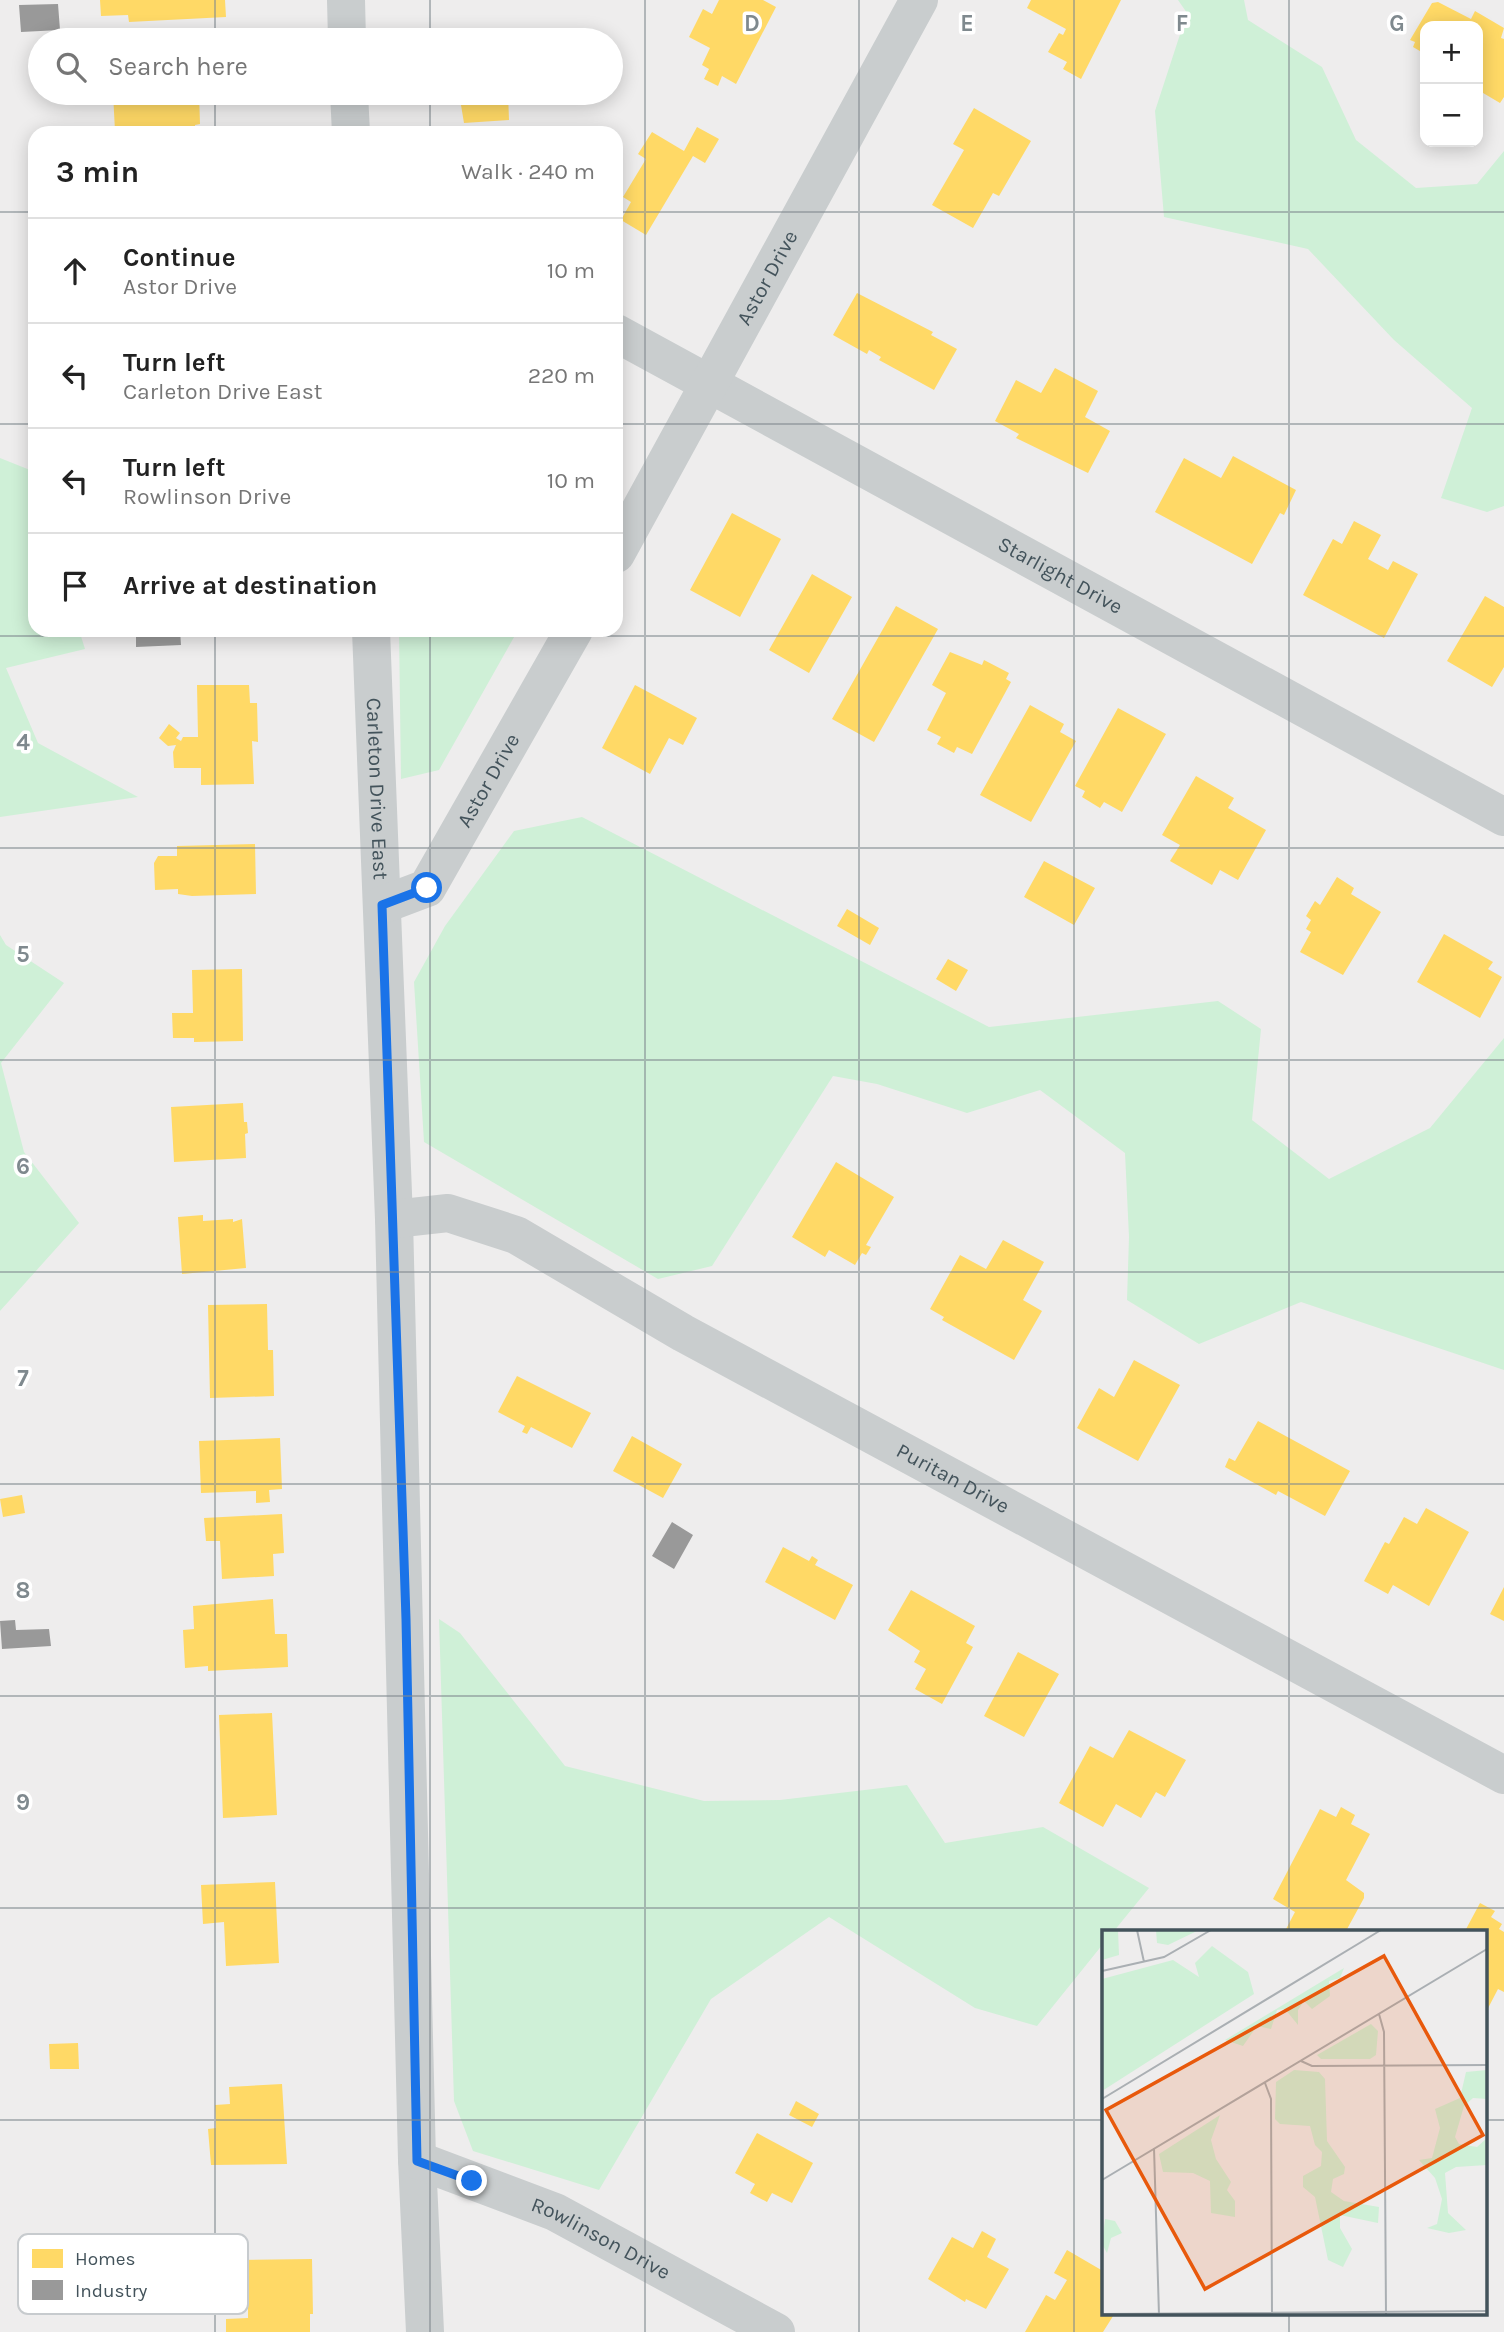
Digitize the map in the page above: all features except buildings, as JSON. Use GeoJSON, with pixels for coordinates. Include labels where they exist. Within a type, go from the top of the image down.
{"type":"FeatureCollection","features":[{"type":"Feature","properties":{"kind":"street"},"geometry":{"type":"LineString","coordinates":[[346,0],[347,28]]}},
{"type":"Feature","properties":{"kind":"street","name":"Astor Drive"},"geometry":{"type":"LineString","coordinates":[[623,541],[919,0]]}},
{"type":"Feature","properties":{"kind":"street"},"geometry":{"type":"LineString","coordinates":[[350,105],[351,126]]}},
{"type":"Feature","properties":{"kind":"street","name":"Starlight Drive"},"geometry":{"type":"LineString","coordinates":[[623,337],[1504,817]]}},
{"type":"Feature","properties":{"kind":"street","name":"Carleton Drive East"},"geometry":{"type":"LineString","coordinates":[[371,637],[394,1219],[417,2161],[425,2332]]}},
{"type":"Feature","properties":{"kind":"street","name":"Astor Drive"},"geometry":{"type":"LineString","coordinates":[[382,905],[427,888],[570,637]]}},
{"type":"Feature","properties":{"kind":"street","name":"Puritan Drive"},"geometry":{"type":"LineString","coordinates":[[394,1219],[448,1213],[516,1236],[683,1333],[1504,1775]]}},
{"type":"Feature","properties":{"kind":"street","name":"Rowlinson Drive"},"geometry":{"type":"LineString","coordinates":[[417,2161],[555,2212],[776,2332]]}},
{"type":"Feature","properties":{"kind":"green space"},"geometry":{"type":"Polygon","coordinates":[[[1178,0],[1244,0],[1248,20],[1322,67],[1356,140],[1416,188],[1477,184],[1504,151],[1504,506],[1487,512],[1441,498],[1472,408],[1394,340],[1308,249],[1164,217],[1155,111],[1187,13],[1178,0]]]}},
{"type":"Feature","properties":{"kind":"green space"},"geometry":{"type":"Polygon","coordinates":[[[0,458],[28,469],[28,637],[81,637],[85,649],[6,668],[38,743],[138,797],[0,817],[0,458]]]}},
{"type":"Feature","properties":{"kind":"green space"},"geometry":{"type":"Polygon","coordinates":[[[399,637],[514,637],[439,770],[401,779],[399,637]]]}},
{"type":"Feature","properties":{"kind":"green space"},"geometry":{"type":"Polygon","coordinates":[[[582,817],[989,1027],[1218,1001],[1261,1029],[1252,1120],[1329,1179],[1430,1128],[1504,1038],[1504,1370],[1301,1302],[1199,1344],[1127,1300],[1129,1237],[1125,1153],[1040,1090],[967,1113],[877,1084],[833,1076],[712,1266],[658,1279],[424,1142],[414,982],[445,926],[514,831],[582,817]]]}},
{"type":"Feature","properties":{"kind":"green space"},"geometry":{"type":"Polygon","coordinates":[[[0,935],[6,945],[64,983],[1,1063],[24,1152],[79,1223],[0,1311],[0,935]]]}},
{"type":"Feature","properties":{"kind":"green space"},"geometry":{"type":"Polygon","coordinates":[[[439,1619],[460,1633],[565,1766],[704,1801],[780,1800],[907,1785],[945,1843],[1043,1827],[1149,1888],[1115,1930],[1102,1930],[1102,1945],[1037,2026],[975,2008],[829,1917],[711,1999],[599,2190],[473,2151],[454,2101],[439,1619]]]}},
{"type":"Feature","properties":{"kind":"route"},"geometry":{"type":"LineString","coordinates":[[427,888],[382,905],[406,1619],[417,2161],[472,2181]]}}]}
